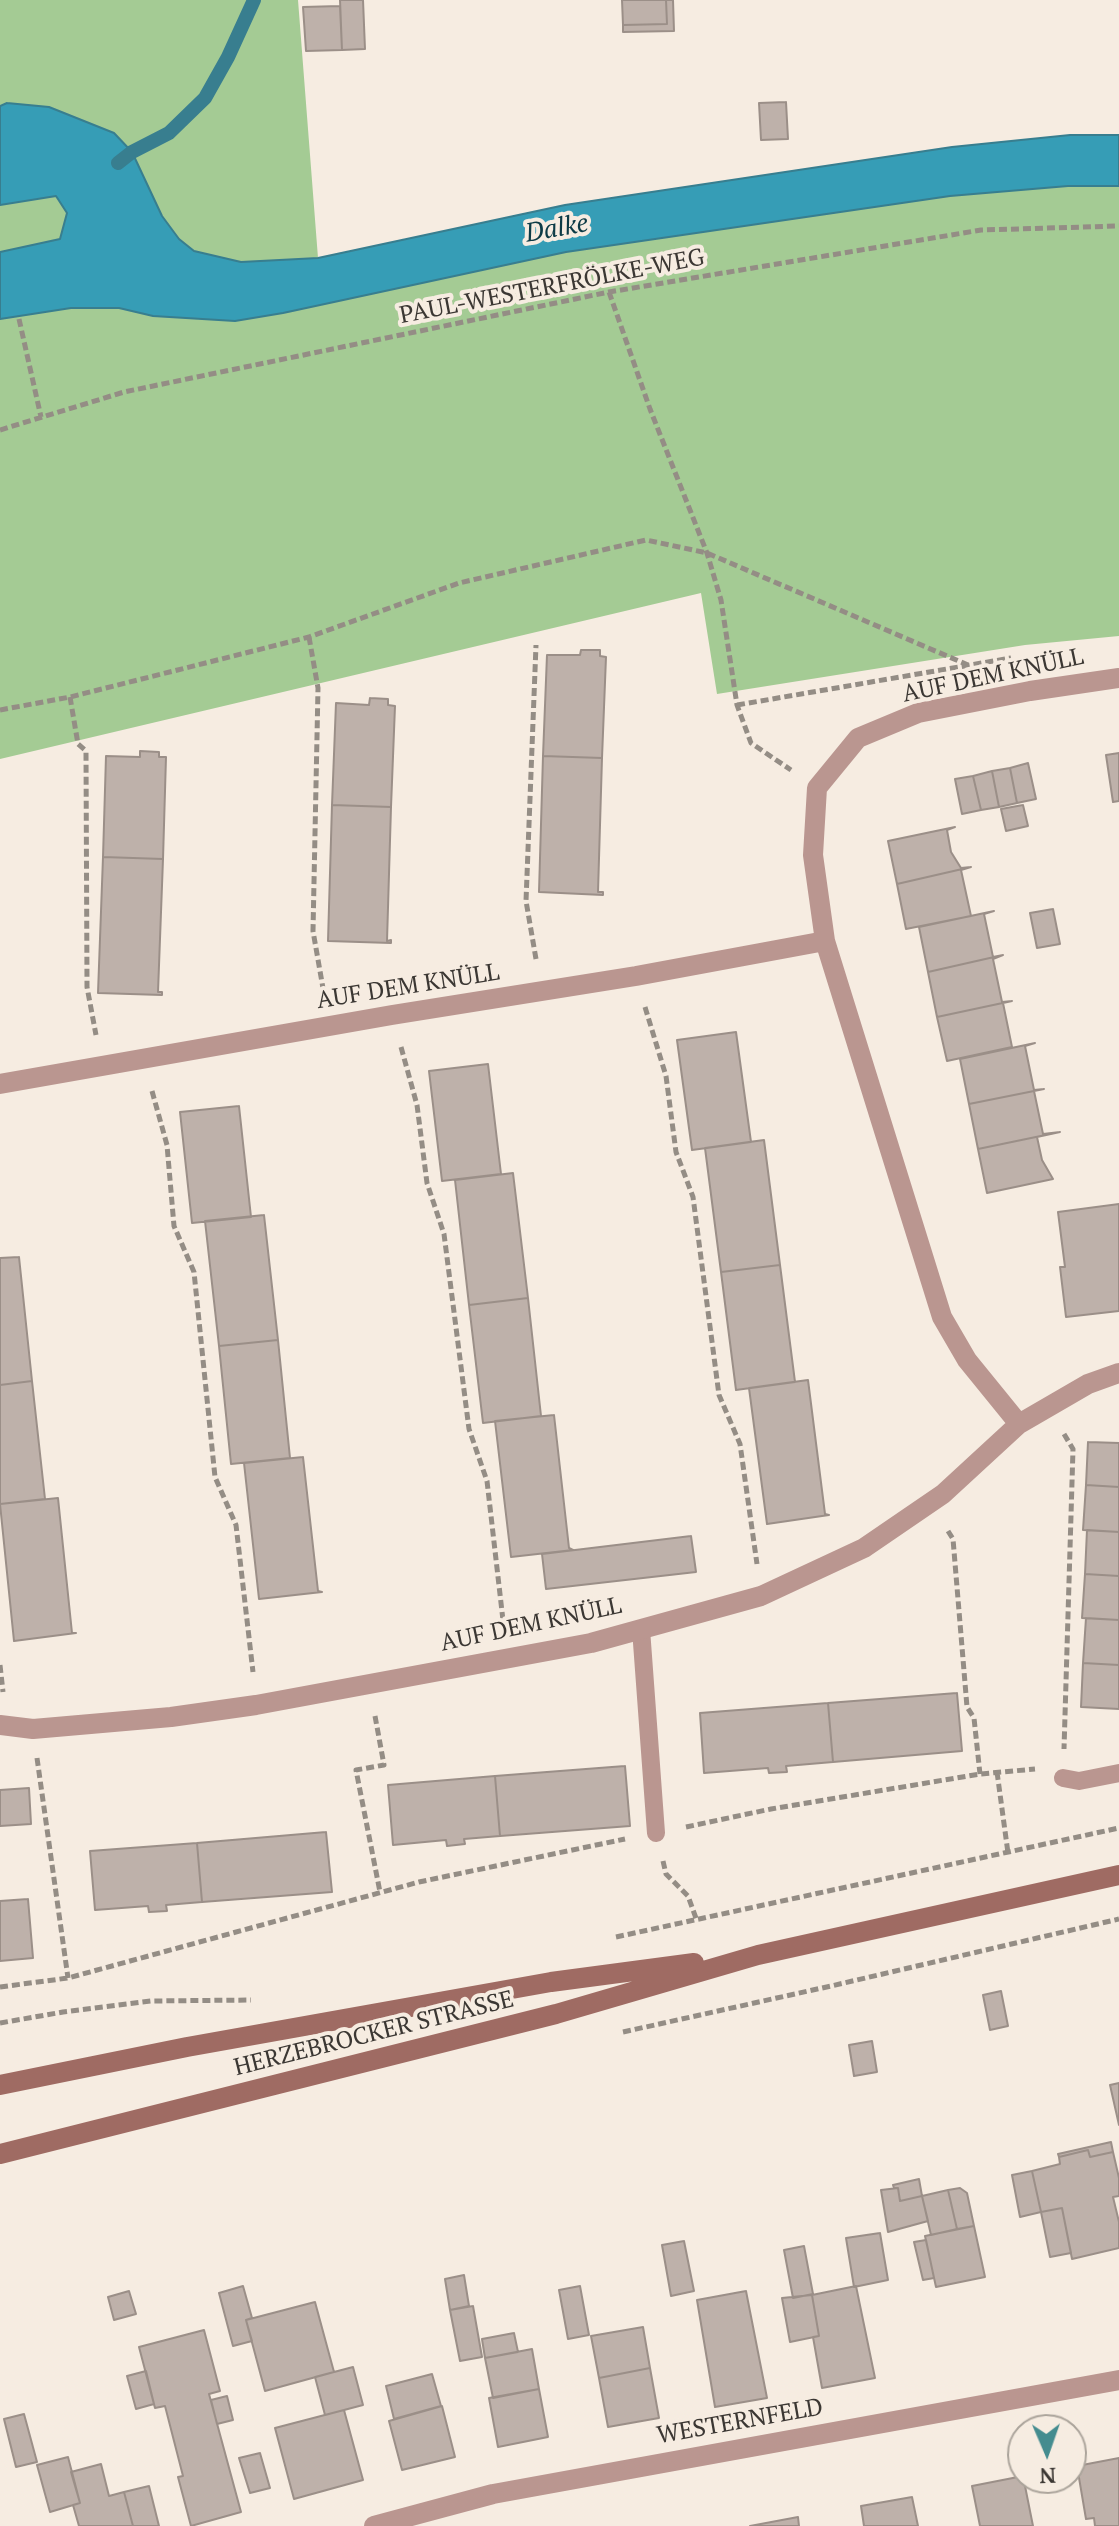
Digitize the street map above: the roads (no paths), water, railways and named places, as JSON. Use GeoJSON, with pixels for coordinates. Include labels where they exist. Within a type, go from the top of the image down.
{"type":"FeatureCollection","features":[{"type":"Feature","properties":{"kind":"main road","name":"HERZEBROCKER STRASSE"},"geometry":{"type":"LineString","coordinates":[[0,2154],[556,2014],[758,1955],[1119,1875]]}},
{"type":"Feature","properties":{"kind":"main road","name":"HERZEBROCKER STRASSE"},"geometry":{"type":"LineString","coordinates":[[0,2085],[187,2047],[551,1982],[758,1955]]}},
{"type":"Feature","properties":{"kind":"street","name":"AUF DEM KNÜLL"},"geometry":{"type":"LineString","coordinates":[[0,1084],[825,941],[813,855],[817,788],[858,738],[918,713],[1030,691],[1119,678]]}},
{"type":"Feature","properties":{"kind":"street"},"geometry":{"type":"LineString","coordinates":[[825,941],[942,1317],[967,1360],[1019,1424]]}},
{"type":"Feature","properties":{"kind":"street","name":"AUF DEM KNÜLL"},"geometry":{"type":"LineString","coordinates":[[0,1725],[33,1729],[171,1717],[256,1705],[591,1643],[761,1596],[864,1548],[943,1494],[1019,1424],[1088,1384],[1119,1373]]}},
{"type":"Feature","properties":{"kind":"street","name":"WESTERNFELD"},"geometry":{"type":"LineString","coordinates":[[374,2526],[493,2494],[1119,2380]]}},
{"type":"Feature","properties":{"kind":"lane"},"geometry":{"type":"LineString","coordinates":[[641,1629],[656,1833]]}},
{"type":"Feature","properties":{"kind":"lane"},"geometry":{"type":"LineString","coordinates":[[1063,1778],[1079,1781],[1119,1773]]}},
{"type":"Feature","properties":{"kind":"water","name":"Dalke"},"geometry":{"type":"Polygon","coordinates":[[[7,103],[49,107],[114,133],[132,152],[162,216],[179,239],[194,251],[241,262],[318,258],[565,205],[952,147],[1070,135],[1119,135],[1119,186],[1068,186],[950,196],[566,252],[235,321],[153,316],[119,308],[71,308],[0,319],[0,252],[60,239],[67,213],[56,196],[0,205],[0,106],[7,103]]]}},
{"type":"Feature","properties":{"kind":"waterway"},"geometry":{"type":"LineString","coordinates":[[118,163],[169,133],[205,98],[254,0]]}}]}
